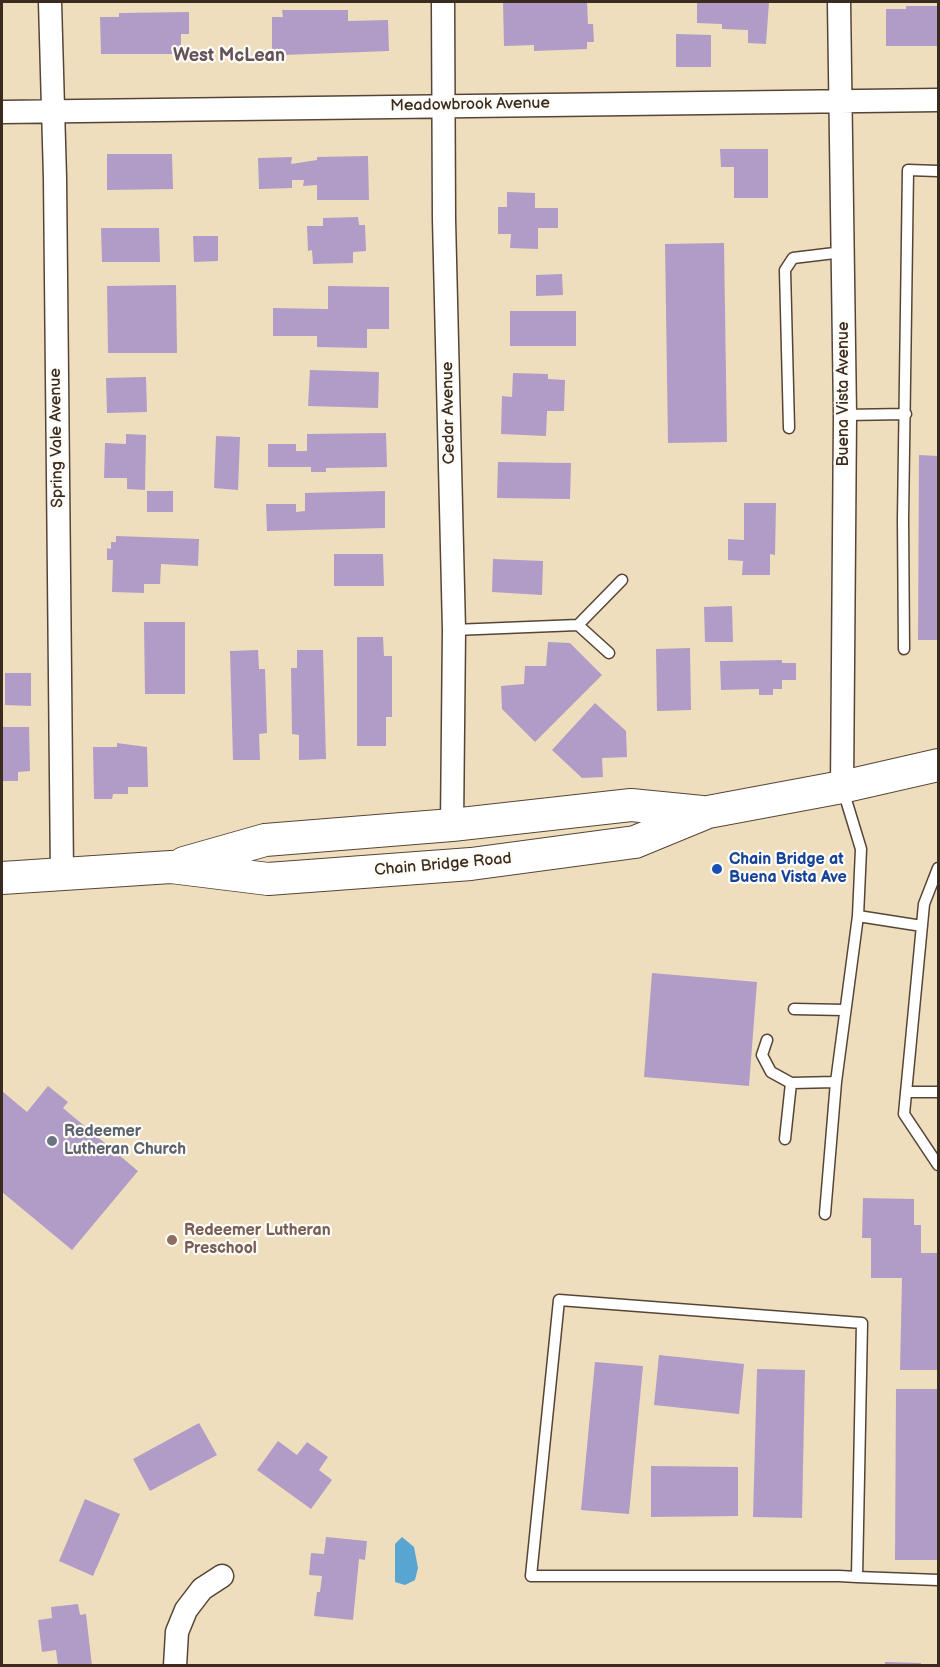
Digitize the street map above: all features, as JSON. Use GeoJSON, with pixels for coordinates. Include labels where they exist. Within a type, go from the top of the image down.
{"type":"FeatureCollection","features":[{"type":"Feature","properties":{"kind":"main road","name":"Chain Bridge Road"},"geometry":{"type":"LineString","coordinates":[[2,878],[171,867],[268,879],[471,864],[635,842],[708,813],[842,787],[939,765]]}},
{"type":"Feature","properties":{"kind":"main road","name":"Chain Bridge Road"},"geometry":{"type":"LineString","coordinates":[[171,867],[265,840],[452,825],[631,805],[708,813]]}},
{"type":"Feature","properties":{"kind":"street","name":"Spring Vale Avenue"},"geometry":{"type":"LineString","coordinates":[[50,2],[55,178],[62,874]]}},
{"type":"Feature","properties":{"kind":"street","name":"Cedar Avenue"},"geometry":{"type":"LineString","coordinates":[[443,2],[444,219],[454,630],[452,825]]}},
{"type":"Feature","properties":{"kind":"street","name":"Buena Vista Avenue"},"geometry":{"type":"LineString","coordinates":[[839,2],[845,415],[842,787]]}},
{"type":"Feature","properties":{"kind":"street","name":"Meadowbrook Avenue"},"geometry":{"type":"LineString","coordinates":[[2,112],[939,100]]}},
{"type":"Feature","properties":{"kind":"street"},"geometry":{"type":"LineString","coordinates":[[175,1665],[177,1632],[186,1610],[202,1590],[222,1576]]}},
{"type":"Feature","properties":{"kind":"lane"},"geometry":{"type":"LineString","coordinates":[[904,649],[903,519],[908,170],[939,171]]}},
{"type":"Feature","properties":{"kind":"lane"},"geometry":{"type":"LineString","coordinates":[[789,428],[785,270],[793,258],[843,252]]}},
{"type":"Feature","properties":{"kind":"lane"},"geometry":{"type":"LineString","coordinates":[[845,415],[906,414]]}},
{"type":"Feature","properties":{"kind":"lane"},"geometry":{"type":"LineString","coordinates":[[454,630],[578,625],[622,580]]}},
{"type":"Feature","properties":{"kind":"lane"},"geometry":{"type":"LineString","coordinates":[[578,625],[609,653]]}},
{"type":"Feature","properties":{"kind":"lane"},"geometry":{"type":"LineString","coordinates":[[825,1214],[836,1082],[858,916],[861,849],[842,787]]}},
{"type":"Feature","properties":{"kind":"lane"},"geometry":{"type":"LineString","coordinates":[[939,868],[924,904],[904,1114],[939,1165]]}},
{"type":"Feature","properties":{"kind":"lane"},"geometry":{"type":"LineString","coordinates":[[858,916],[922,926]]}},
{"type":"Feature","properties":{"kind":"lane"},"geometry":{"type":"LineString","coordinates":[[794,1009],[844,1010]]}},
{"type":"Feature","properties":{"kind":"lane"},"geometry":{"type":"LineString","coordinates":[[767,1040],[762,1055],[771,1072],[791,1083],[836,1082]]}},
{"type":"Feature","properties":{"kind":"lane"},"geometry":{"type":"LineString","coordinates":[[785,1139],[791,1083]]}},
{"type":"Feature","properties":{"kind":"lane"},"geometry":{"type":"LineString","coordinates":[[906,1092],[939,1092]]}},
{"type":"Feature","properties":{"kind":"lane"},"geometry":{"type":"LineString","coordinates":[[857,1577],[862,1323],[560,1300],[531,1576],[857,1577],[939,1580]]}},
{"type":"Feature","properties":{"kind":"water"},"geometry":{"type":"Polygon","coordinates":[[[402,1537],[414,1547],[418,1568],[415,1580],[405,1585],[395,1582],[395,1544],[402,1537]]]}},
{"type":"Feature","properties":{"kind":"building"},"geometry":{"type":"Polygon","coordinates":[[[503,2],[587,2],[588,24],[593,24],[594,42],[587,42],[587,49],[534,51],[534,45],[504,46],[503,2]]]}},
{"type":"Feature","properties":{"kind":"building"},"geometry":{"type":"Polygon","coordinates":[[[697,2],[769,2],[766,44],[748,43],[748,30],[722,29],[722,24],[697,23],[697,2]]]}},
{"type":"Feature","properties":{"kind":"building"},"geometry":{"type":"Polygon","coordinates":[[[906,6],[938,6],[938,46],[886,46],[886,9],[906,9],[906,6]]]}},
{"type":"Feature","properties":{"kind":"building"},"geometry":{"type":"Polygon","coordinates":[[[282,10],[348,10],[348,21],[388,20],[389,51],[283,55],[283,51],[272,52],[272,17],[283,17],[282,10]]]}},
{"type":"Feature","properties":{"kind":"building"},"geometry":{"type":"Polygon","coordinates":[[[189,12],[189,34],[181,34],[181,54],[101,54],[100,17],[119,17],[119,13],[189,12]]]}},
{"type":"Feature","properties":{"kind":"building"},"geometry":{"type":"Polygon","coordinates":[[[676,34],[711,35],[711,67],[676,67],[676,34]]]}},
{"type":"Feature","properties":{"kind":"building"},"geometry":{"type":"Polygon","coordinates":[[[720,149],[768,149],[768,198],[734,198],[734,167],[721,167],[720,149]]]}},
{"type":"Feature","properties":{"kind":"building"},"geometry":{"type":"Polygon","coordinates":[[[107,154],[172,154],[173,189],[107,190],[107,154]]]}},
{"type":"Feature","properties":{"kind":"building"},"geometry":{"type":"Polygon","coordinates":[[[368,156],[369,200],[317,200],[317,185],[303,186],[304,180],[292,180],[292,188],[259,189],[258,158],[292,157],[291,164],[317,160],[317,157],[368,156]]]}},
{"type":"Feature","properties":{"kind":"building"},"geometry":{"type":"Polygon","coordinates":[[[507,192],[535,193],[535,208],[558,208],[558,228],[538,228],[538,249],[510,248],[511,234],[498,234],[498,207],[507,207],[507,192]]]}},
{"type":"Feature","properties":{"kind":"building"},"geometry":{"type":"Polygon","coordinates":[[[358,217],[359,225],[365,225],[366,251],[353,252],[353,263],[313,264],[312,250],[308,251],[307,226],[323,226],[323,218],[358,217]]]}},
{"type":"Feature","properties":{"kind":"building"},"geometry":{"type":"Polygon","coordinates":[[[101,228],[159,228],[160,262],[102,262],[101,228]]]}},
{"type":"Feature","properties":{"kind":"building"},"geometry":{"type":"Polygon","coordinates":[[[193,236],[218,236],[218,261],[194,262],[193,236]]]}},
{"type":"Feature","properties":{"kind":"building"},"geometry":{"type":"Polygon","coordinates":[[[724,243],[727,442],[668,443],[665,244],[724,243]]]}},
{"type":"Feature","properties":{"kind":"building"},"geometry":{"type":"Polygon","coordinates":[[[562,274],[563,295],[536,296],[536,275],[562,274]]]}},
{"type":"Feature","properties":{"kind":"building"},"geometry":{"type":"Polygon","coordinates":[[[176,285],[177,353],[108,353],[107,286],[176,285]]]}},
{"type":"Feature","properties":{"kind":"building"},"geometry":{"type":"Polygon","coordinates":[[[328,286],[389,287],[389,329],[367,329],[367,348],[317,347],[317,336],[273,336],[273,308],[328,309],[328,286]]]}},
{"type":"Feature","properties":{"kind":"building"},"geometry":{"type":"Polygon","coordinates":[[[510,311],[576,311],[576,346],[510,346],[510,311]]]}},
{"type":"Feature","properties":{"kind":"building"},"geometry":{"type":"Polygon","coordinates":[[[310,370],[379,372],[378,408],[308,406],[310,370]]]}},
{"type":"Feature","properties":{"kind":"building"},"geometry":{"type":"Polygon","coordinates":[[[513,373],[548,374],[548,379],[565,380],[564,411],[547,411],[546,436],[501,434],[502,396],[512,397],[513,373]]]}},
{"type":"Feature","properties":{"kind":"building"},"geometry":{"type":"Polygon","coordinates":[[[146,377],[147,412],[107,413],[106,378],[146,377]]]}},
{"type":"Feature","properties":{"kind":"building"},"geometry":{"type":"Polygon","coordinates":[[[386,433],[387,467],[326,468],[326,472],[311,472],[311,467],[268,467],[268,444],[296,444],[296,451],[307,451],[307,434],[386,433]]]}},
{"type":"Feature","properties":{"kind":"building"},"geometry":{"type":"Polygon","coordinates":[[[126,434],[146,435],[145,490],[127,489],[127,478],[104,478],[105,443],[126,444],[126,434]]]}},
{"type":"Feature","properties":{"kind":"building"},"geometry":{"type":"Polygon","coordinates":[[[216,436],[240,437],[238,490],[214,488],[216,436]]]}},
{"type":"Feature","properties":{"kind":"building"},"geometry":{"type":"Polygon","coordinates":[[[919,455],[938,456],[938,640],[918,640],[919,455]]]}},
{"type":"Feature","properties":{"kind":"building"},"geometry":{"type":"Polygon","coordinates":[[[498,462],[571,463],[570,499],[497,498],[498,462]]]}},
{"type":"Feature","properties":{"kind":"building"},"geometry":{"type":"Polygon","coordinates":[[[147,491],[173,491],[173,512],[147,512],[147,491]]]}},
{"type":"Feature","properties":{"kind":"building"},"geometry":{"type":"Polygon","coordinates":[[[385,491],[385,528],[267,531],[266,504],[296,504],[296,512],[305,511],[305,493],[385,491]]]}},
{"type":"Feature","properties":{"kind":"building"},"geometry":{"type":"Polygon","coordinates":[[[744,503],[776,503],[775,555],[770,554],[770,575],[742,575],[743,561],[728,560],[728,539],[744,540],[744,503]]]}},
{"type":"Feature","properties":{"kind":"building"},"geometry":{"type":"Polygon","coordinates":[[[116,536],[199,539],[198,566],[161,564],[160,584],[144,584],[144,593],[112,592],[113,560],[107,560],[107,548],[111,549],[111,542],[116,542],[116,536]]]}},
{"type":"Feature","properties":{"kind":"building"},"geometry":{"type":"Polygon","coordinates":[[[334,554],[383,554],[384,586],[334,586],[334,554]]]}},
{"type":"Feature","properties":{"kind":"building"},"geometry":{"type":"Polygon","coordinates":[[[493,559],[543,561],[542,595],[492,592],[493,559]]]}},
{"type":"Feature","properties":{"kind":"building"},"geometry":{"type":"Polygon","coordinates":[[[732,606],[733,642],[705,642],[704,607],[732,606]]]}},
{"type":"Feature","properties":{"kind":"building"},"geometry":{"type":"Polygon","coordinates":[[[144,622],[185,622],[185,694],[145,694],[144,622]]]}},
{"type":"Feature","properties":{"kind":"building"},"geometry":{"type":"Polygon","coordinates":[[[357,637],[383,637],[384,656],[392,656],[392,717],[386,717],[386,746],[357,746],[357,637]]]}},
{"type":"Feature","properties":{"kind":"building"},"geometry":{"type":"Polygon","coordinates":[[[548,642],[570,643],[602,675],[535,742],[502,709],[501,686],[524,684],[525,666],[546,666],[548,642]]]}},
{"type":"Feature","properties":{"kind":"building"},"geometry":{"type":"Polygon","coordinates":[[[690,648],[691,710],[657,711],[656,649],[690,648]]]}},
{"type":"Feature","properties":{"kind":"building"},"geometry":{"type":"Polygon","coordinates":[[[258,650],[259,669],[265,669],[267,733],[259,734],[260,760],[233,760],[230,651],[258,650]]]}},
{"type":"Feature","properties":{"kind":"building"},"geometry":{"type":"Polygon","coordinates":[[[297,650],[323,650],[326,759],[299,760],[299,735],[292,734],[291,668],[297,668],[297,650]]]}},
{"type":"Feature","properties":{"kind":"building"},"geometry":{"type":"Polygon","coordinates":[[[782,660],[782,663],[796,663],[796,680],[782,680],[782,689],[773,689],[773,695],[759,695],[759,689],[721,690],[720,661],[782,660]]]}},
{"type":"Feature","properties":{"kind":"building"},"geometry":{"type":"Polygon","coordinates":[[[5,673],[31,673],[31,706],[5,705],[5,673]]]}},
{"type":"Feature","properties":{"kind":"building"},"geometry":{"type":"Polygon","coordinates":[[[595,703],[626,731],[627,757],[602,758],[603,777],[582,778],[552,750],[595,703]]]}},
{"type":"Feature","properties":{"kind":"building"},"geometry":{"type":"Polygon","coordinates":[[[2,727],[29,727],[30,771],[18,772],[18,781],[2,781],[2,727]]]}},
{"type":"Feature","properties":{"kind":"building"},"geometry":{"type":"Polygon","coordinates":[[[117,743],[147,747],[148,787],[128,787],[128,794],[113,794],[112,799],[94,799],[93,747],[117,747],[117,743]]]}},
{"type":"Feature","properties":{"kind":"building"},"geometry":{"type":"Polygon","coordinates":[[[652,973],[757,982],[749,1086],[644,1077],[652,973]]]}},
{"type":"Feature","properties":{"kind":"building","name":"Redeemer Lutheran Church"},"geometry":{"type":"Polygon","coordinates":[[[48,1086],[68,1102],[63,1108],[138,1171],[72,1250],[2,1192],[2,1091],[27,1112],[48,1086]]]}},
{"type":"Feature","properties":{"kind":"building"},"geometry":{"type":"Polygon","coordinates":[[[863,1198],[914,1199],[914,1225],[921,1225],[921,1253],[938,1253],[938,1370],[900,1370],[902,1278],[871,1278],[871,1238],[862,1238],[863,1198]]]}},
{"type":"Feature","properties":{"kind":"building"},"geometry":{"type":"Polygon","coordinates":[[[659,1355],[744,1364],[739,1414],[654,1405],[659,1355]]]}},
{"type":"Feature","properties":{"kind":"building"},"geometry":{"type":"Polygon","coordinates":[[[595,1362],[643,1366],[629,1514],[581,1510],[595,1362]]]}},
{"type":"Feature","properties":{"kind":"building"},"geometry":{"type":"Polygon","coordinates":[[[757,1369],[805,1370],[802,1518],[753,1517],[757,1369]]]}},
{"type":"Feature","properties":{"kind":"building"},"geometry":{"type":"Polygon","coordinates":[[[896,1389],[938,1389],[938,1560],[895,1560],[896,1389]]]}},
{"type":"Feature","properties":{"kind":"building"},"geometry":{"type":"Polygon","coordinates":[[[199,1423],[217,1455],[150,1491],[133,1459],[199,1423]]]}},
{"type":"Feature","properties":{"kind":"building"},"geometry":{"type":"Polygon","coordinates":[[[278,1441],[297,1455],[307,1442],[328,1457],[319,1470],[332,1480],[311,1509],[257,1470],[278,1441]]]}},
{"type":"Feature","properties":{"kind":"building"},"geometry":{"type":"Polygon","coordinates":[[[651,1466],[738,1467],[738,1516],[651,1517],[651,1466]]]}},
{"type":"Feature","properties":{"kind":"building"},"geometry":{"type":"Polygon","coordinates":[[[85,1499],[120,1514],[93,1576],[59,1561],[85,1499]]]}},
{"type":"Feature","properties":{"kind":"building"},"geometry":{"type":"Polygon","coordinates":[[[326,1537],[367,1541],[365,1560],[359,1559],[353,1620],[314,1616],[322,1576],[309,1575],[311,1553],[324,1554],[326,1537]]]}},
{"type":"Feature","properties":{"kind":"building"},"geometry":{"type":"Polygon","coordinates":[[[78,1604],[80,1615],[86,1614],[92,1666],[58,1666],[56,1650],[42,1652],[38,1620],[52,1618],[51,1607],[78,1604]]]}},
{"type":"Feature","properties":{"kind":"building"},"geometry":{"type":"Polygon","coordinates":[[[885,1662],[921,1663],[921,1666],[885,1666],[885,1662]]]}},
{"type":"Feature","properties":{"kind":"place","name":"Chain Bridge at Buena Vista Ave"},"geometry":{"type":"Point","coordinates":[717,869]}},
{"type":"Feature","properties":{"kind":"place","name":"Redeemer Lutheran Church"},"geometry":{"type":"Point","coordinates":[52,1141]}},
{"type":"Feature","properties":{"kind":"place","name":"Redeemer Lutheran Preschool"},"geometry":{"type":"Point","coordinates":[172,1240]}},
{"type":"Feature","properties":{"kind":"district","name":"West McLean"},"geometry":{"type":"Point","coordinates":[229,56]}}]}
